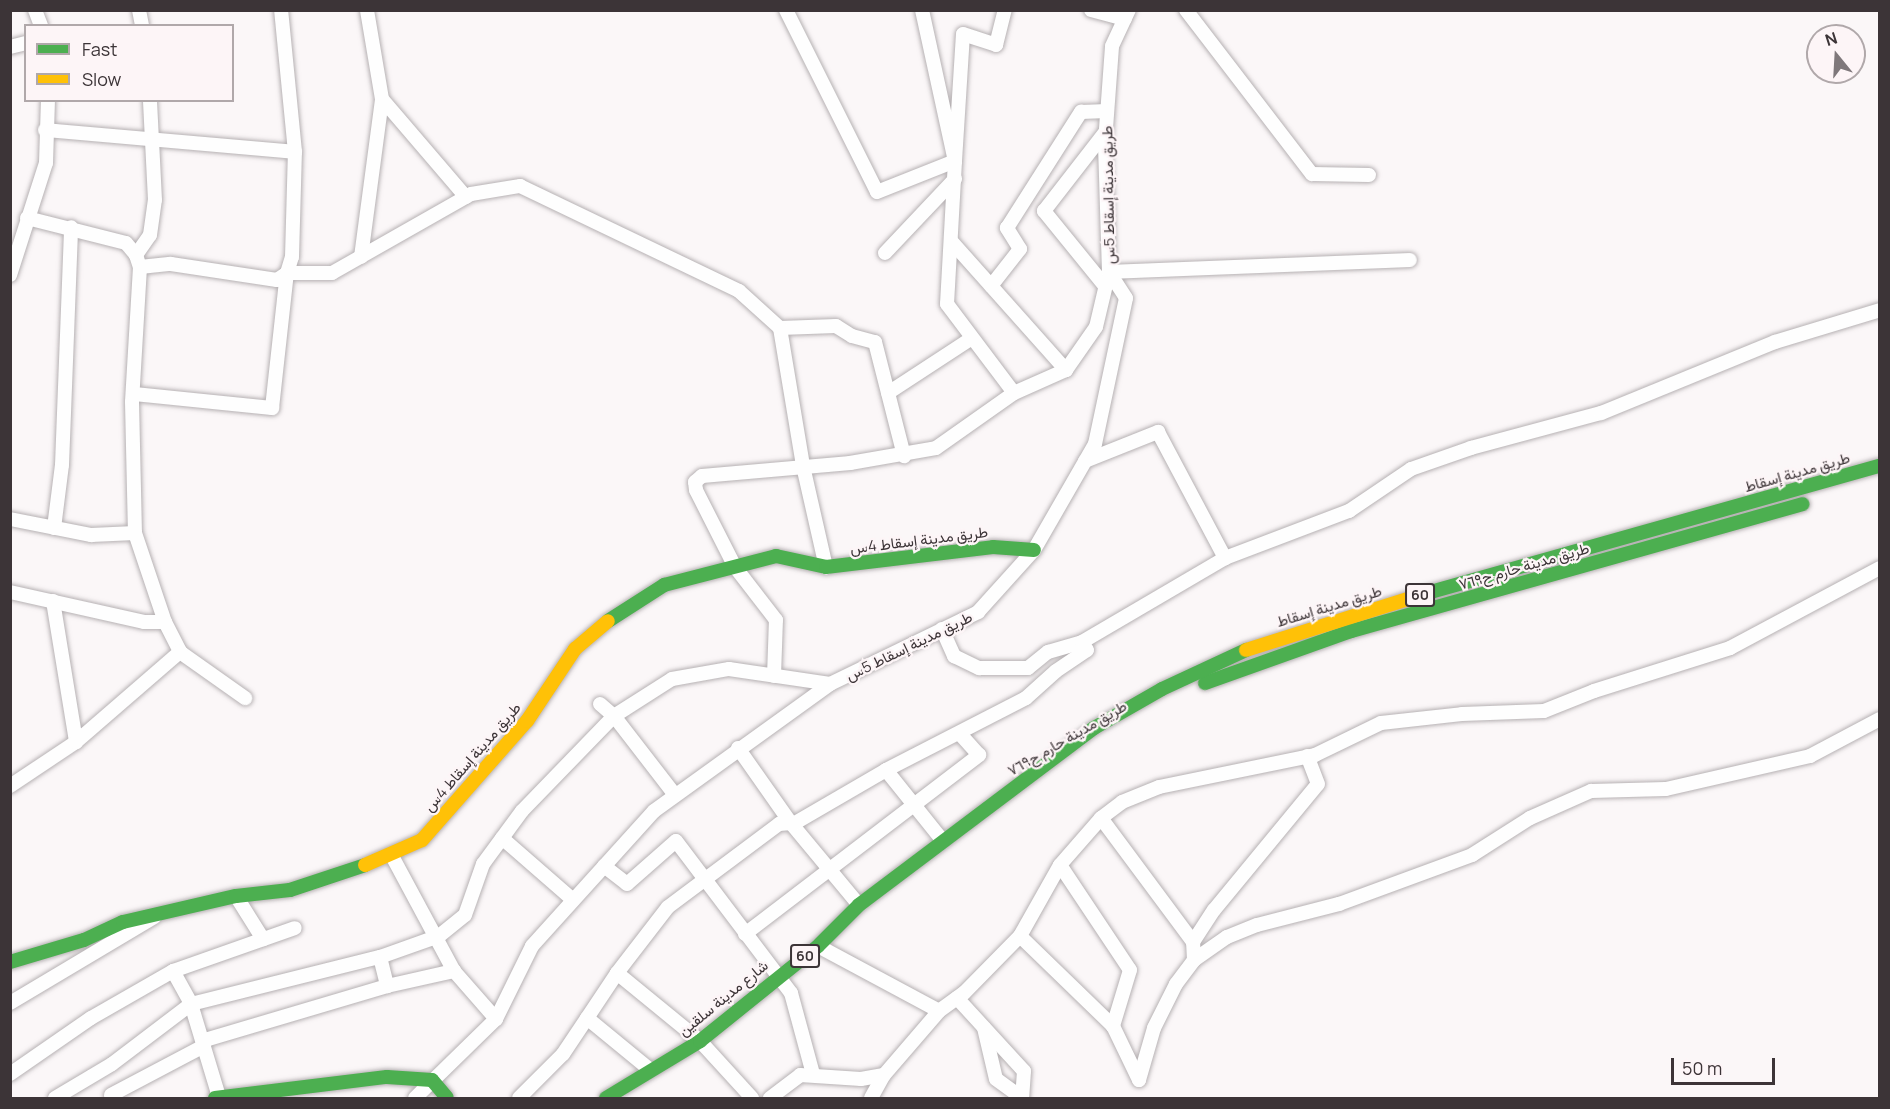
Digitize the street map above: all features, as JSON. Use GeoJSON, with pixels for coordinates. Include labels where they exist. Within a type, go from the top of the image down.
{"type":"FeatureCollection","features":[{"type":"Feature","properties":{"kind":"main road","name":"طريق مدينة إسقاط"},"geometry":{"type":"LineString","coordinates":[[994,800],[1094,728],[1162,689],[1251,647],[1475,578],[1880,466]]}},
{"type":"Feature","properties":{"kind":"main road","name":"طريق مدينة حارم ح٧٦٩"},"geometry":{"type":"LineString","coordinates":[[994,800],[1102,733],[1207,682],[1352,631],[1880,481]]}},
{"type":"Feature","properties":{"kind":"main road","name":"طريق مدينة إسقاط 4س"},"geometry":{"type":"LineString","coordinates":[[10,962],[84,940],[123,921],[154,917],[237,896],[290,890],[392,856],[422,840],[527,721],[575,649],[618,613],[664,585],[776,556],[826,567],[993,547],[1034,550]]}},
{"type":"Feature","properties":{"kind":"main road","name":"شارع مدينة سلقين"},"geometry":{"type":"LineString","coordinates":[[606,1098],[649,1069],[700,1041],[779,974],[818,946],[825,935],[859,905],[994,800]]}},
{"type":"Feature","properties":{"kind":"main road"},"geometry":{"type":"LineString","coordinates":[[217,1098],[387,1077],[432,1080],[447,1098]]}},
{"type":"Feature","properties":{"kind":"street"},"geometry":{"type":"LineString","coordinates":[[134,394],[272,408],[287,273],[292,257],[295,152],[281,10]]}},
{"type":"Feature","properties":{"kind":"street"},"geometry":{"type":"LineString","coordinates":[[361,257],[382,99],[368,10]]}},
{"type":"Feature","properties":{"kind":"street"},"geometry":{"type":"LineString","coordinates":[[786,10],[877,192],[955,161]]}},
{"type":"Feature","properties":{"kind":"street"},"geometry":{"type":"LineString","coordinates":[[922,10],[955,161]]}},
{"type":"Feature","properties":{"kind":"street"},"geometry":{"type":"LineString","coordinates":[[1005,10],[996,45],[963,34],[946,304],[1014,393]]}},
{"type":"Feature","properties":{"kind":"street"},"geometry":{"type":"LineString","coordinates":[[1091,10],[1127,14]]}},
{"type":"Feature","properties":{"kind":"street"},"geometry":{"type":"LineString","coordinates":[[1186,10],[1312,174],[1369,175]]}},
{"type":"Feature","properties":{"kind":"street","name":"طريق مدينة إسقاط 5س"},"geometry":{"type":"LineString","coordinates":[[415,1098],[496,1019],[532,946],[654,811],[738,748],[830,684],[978,612],[1034,550],[1095,444],[1126,298],[1107,279],[1106,131],[1112,46],[1127,14]]}},
{"type":"Feature","properties":{"kind":"street"},"geometry":{"type":"LineString","coordinates":[[382,99],[466,196]]}},
{"type":"Feature","properties":{"kind":"street"},"geometry":{"type":"LineString","coordinates":[[10,275],[46,163],[45,130],[48,102]]}},
{"type":"Feature","properties":{"kind":"street"},"geometry":{"type":"LineString","coordinates":[[150,102],[154,141],[155,200],[150,235],[138,261],[134,394],[135,533],[165,622],[180,652],[245,698]]}},
{"type":"Feature","properties":{"kind":"street"},"geometry":{"type":"LineString","coordinates":[[991,286],[1020,249],[1007,228],[1081,112],[1107,111]]}},
{"type":"Feature","properties":{"kind":"street"},"geometry":{"type":"LineString","coordinates":[[45,130],[295,152]]}},
{"type":"Feature","properties":{"kind":"street"},"geometry":{"type":"LineString","coordinates":[[1106,131],[1044,211],[1107,279]]}},
{"type":"Feature","properties":{"kind":"street"},"geometry":{"type":"LineString","coordinates":[[885,253],[955,178]]}},
{"type":"Feature","properties":{"kind":"street"},"geometry":{"type":"LineString","coordinates":[[138,261],[277,280],[287,273],[332,273],[466,196],[520,186],[739,291],[780,328],[803,466],[826,567]]}},
{"type":"Feature","properties":{"kind":"street"},"geometry":{"type":"LineString","coordinates":[[27,218],[71,227],[126,243],[138,261]]}},
{"type":"Feature","properties":{"kind":"street"},"geometry":{"type":"LineString","coordinates":[[54,528],[62,465],[71,227]]}},
{"type":"Feature","properties":{"kind":"street"},"geometry":{"type":"LineString","coordinates":[[951,241],[1066,370]]}},
{"type":"Feature","properties":{"kind":"street"},"geometry":{"type":"LineString","coordinates":[[1107,279],[1410,260]]}},
{"type":"Feature","properties":{"kind":"street"},"geometry":{"type":"LineString","coordinates":[[774,676],[776,620],[735,567],[695,482],[702,476],[729,471],[904,456],[936,448],[1014,393],[1066,370],[1096,327],[1107,279]]}},
{"type":"Feature","properties":{"kind":"street"},"geometry":{"type":"LineString","coordinates":[[942,629],[954,656],[979,668],[1028,668],[1048,652],[1082,642],[1225,558],[1348,511],[1411,469],[1471,448],[1601,413],[1775,342],[1880,310]]}},
{"type":"Feature","properties":{"kind":"street"},"geometry":{"type":"LineString","coordinates":[[780,328],[836,326],[852,336],[876,342],[904,456]]}},
{"type":"Feature","properties":{"kind":"street"},"geometry":{"type":"LineString","coordinates":[[888,393],[972,338]]}},
{"type":"Feature","properties":{"kind":"street"},"geometry":{"type":"LineString","coordinates":[[1085,461],[1158,432],[1225,558]]}},
{"type":"Feature","properties":{"kind":"street"},"geometry":{"type":"LineString","coordinates":[[10,519],[91,535],[135,533]]}},
{"type":"Feature","properties":{"kind":"street"},"geometry":{"type":"LineString","coordinates":[[871,1098],[884,1075],[939,1011],[957,998],[1020,936],[1060,865],[1101,818],[1122,802],[1159,787],[1307,756],[1381,723],[1462,714],[1544,711],[1594,691],[1730,648],[1880,568]]}},
{"type":"Feature","properties":{"kind":"street"},"geometry":{"type":"LineString","coordinates":[[10,592],[33,600],[53,601],[144,622],[165,622]]}},
{"type":"Feature","properties":{"kind":"street"},"geometry":{"type":"LineString","coordinates":[[53,601],[76,742]]}},
{"type":"Feature","properties":{"kind":"street"},"geometry":{"type":"LineString","coordinates":[[519,1098],[562,1054],[616,973],[668,907],[779,824],[795,823],[886,770],[960,734],[1026,698],[1056,671],[1087,650],[1082,642]]}},
{"type":"Feature","properties":{"kind":"street"},"geometry":{"type":"LineString","coordinates":[[13,782],[76,742],[180,652]]}},
{"type":"Feature","properties":{"kind":"street"},"geometry":{"type":"LineString","coordinates":[[55,1098],[112,1064],[190,1004],[380,957],[435,937],[465,915],[483,864],[522,811],[614,716],[672,679],[729,669],[830,684]]}},
{"type":"Feature","properties":{"kind":"street"},"geometry":{"type":"LineString","coordinates":[[600,704],[614,716],[675,795]]}},
{"type":"Feature","properties":{"kind":"street"},"geometry":{"type":"LineString","coordinates":[[1020,936],[1113,1026],[1139,1080],[1154,1028],[1176,984],[1194,960],[1227,937],[1257,925],[1339,904],[1472,855],[1530,819],[1591,791],[1666,789],[1810,756],[1880,719]]}},
{"type":"Feature","properties":{"kind":"street"},"geometry":{"type":"LineString","coordinates":[[746,934],[912,803],[979,755],[960,734]]}},
{"type":"Feature","properties":{"kind":"street"},"geometry":{"type":"LineString","coordinates":[[738,748],[790,822],[859,905]]}},
{"type":"Feature","properties":{"kind":"street"},"geometry":{"type":"LineString","coordinates":[[1193,942],[1214,910],[1318,784],[1307,756]]}},
{"type":"Feature","properties":{"kind":"street"},"geometry":{"type":"LineString","coordinates":[[886,770],[942,840]]}},
{"type":"Feature","properties":{"kind":"street"},"geometry":{"type":"LineString","coordinates":[[1101,818],[1193,942],[1194,960]]}},
{"type":"Feature","properties":{"kind":"street"},"geometry":{"type":"LineString","coordinates":[[502,838],[573,900]]}},
{"type":"Feature","properties":{"kind":"street"},"geometry":{"type":"LineString","coordinates":[[604,866],[627,884],[676,841],[779,974],[791,993],[813,1074]]}},
{"type":"Feature","properties":{"kind":"street"},"geometry":{"type":"LineString","coordinates":[[392,856],[454,971],[496,1019]]}},
{"type":"Feature","properties":{"kind":"street"},"geometry":{"type":"LineString","coordinates":[[1060,865],[1130,970],[1113,1026]]}},
{"type":"Feature","properties":{"kind":"street"},"geometry":{"type":"LineString","coordinates":[[237,896],[263,939]]}},
{"type":"Feature","properties":{"kind":"street"},"geometry":{"type":"LineString","coordinates":[[10,1003],[154,917]]}},
{"type":"Feature","properties":{"kind":"street"},"geometry":{"type":"LineString","coordinates":[[10,1074],[72,1031],[172,971],[295,928]]}},
{"type":"Feature","properties":{"kind":"street"},"geometry":{"type":"LineString","coordinates":[[818,946],[939,1011]]}},
{"type":"Feature","properties":{"kind":"street"},"geometry":{"type":"LineString","coordinates":[[380,957],[387,986]]}},
{"type":"Feature","properties":{"kind":"street"},"geometry":{"type":"LineString","coordinates":[[172,971],[190,1004],[204,1046],[217,1098]]}},
{"type":"Feature","properties":{"kind":"street"},"geometry":{"type":"LineString","coordinates":[[204,1046],[205,1040],[387,986],[454,971]]}},
{"type":"Feature","properties":{"kind":"street"},"geometry":{"type":"LineString","coordinates":[[616,973],[700,1041],[752,1098]]}},
{"type":"Feature","properties":{"kind":"street"},"geometry":{"type":"LineString","coordinates":[[957,998],[1024,1071],[1022,1098],[996,1079],[984,1028]]}},
{"type":"Feature","properties":{"kind":"street"},"geometry":{"type":"LineString","coordinates":[[587,1018],[649,1069]]}},
{"type":"Feature","properties":{"kind":"street"},"geometry":{"type":"LineString","coordinates":[[111,1095],[204,1046]]}},
{"type":"Feature","properties":{"kind":"street"},"geometry":{"type":"LineString","coordinates":[[770,1098],[800,1075],[813,1074],[861,1079],[884,1075]]}},
{"type":"Feature","properties":{"kind":"traffic: fast"},"geometry":{"type":"LineString","coordinates":[[1427,593],[1880,466]]}},
{"type":"Feature","properties":{"kind":"traffic: fast"},"geometry":{"type":"LineString","coordinates":[[1205,683],[1351,631],[1802,504]]}},
{"type":"Feature","properties":{"kind":"traffic: fast"},"geometry":{"type":"LineString","coordinates":[[608,621],[664,585],[776,556],[826,567],[993,547],[1034,550]]}},
{"type":"Feature","properties":{"kind":"traffic: fast"},"geometry":{"type":"LineString","coordinates":[[606,1098],[700,1041],[818,946],[859,905],[1094,728],[1162,689],[1246,650]]}},
{"type":"Feature","properties":{"kind":"traffic: fast"},"geometry":{"type":"LineString","coordinates":[[10,962],[84,940],[123,922],[236,896],[290,890],[365,865]]}},
{"type":"Feature","properties":{"kind":"traffic: fast"},"geometry":{"type":"LineString","coordinates":[[215,1098],[387,1077],[432,1080],[447,1098]]}},
{"type":"Feature","properties":{"kind":"traffic: slow"},"geometry":{"type":"LineString","coordinates":[[1246,650],[1427,593]]}},
{"type":"Feature","properties":{"kind":"traffic: slow"},"geometry":{"type":"LineString","coordinates":[[365,865],[422,840],[527,721],[575,649],[608,621]]}}]}
